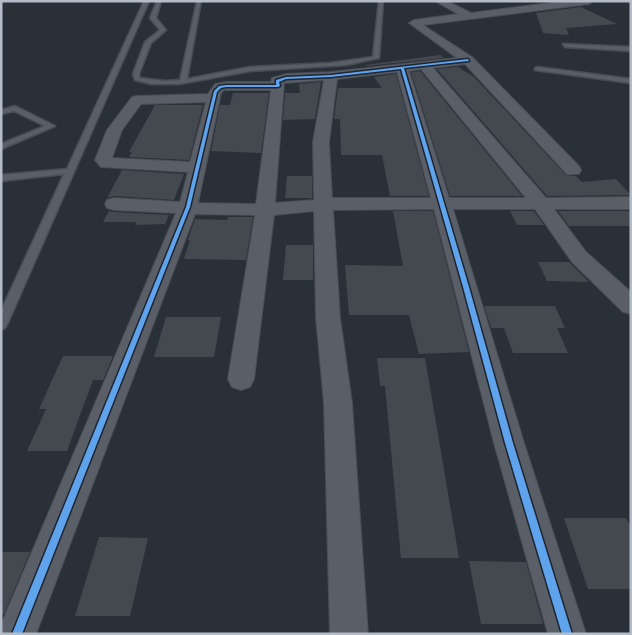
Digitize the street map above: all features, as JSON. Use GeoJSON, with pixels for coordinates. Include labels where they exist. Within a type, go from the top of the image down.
{"type":"FeatureCollection","features":[{"type":"Feature","properties":{"kind":"street"},"geometry":{"type":"LineString","coordinates":[[439,1],[469,16]]}},
{"type":"Feature","properties":{"kind":"street"},"geometry":{"type":"LineString","coordinates":[[522,1],[537,8]]}},
{"type":"Feature","properties":{"kind":"street"},"geometry":{"type":"LineString","coordinates":[[573,170],[468,60],[414,23],[589,1]]}},
{"type":"Feature","properties":{"kind":"street"},"geometry":{"type":"LineString","coordinates":[[483,5],[499,13]]}},
{"type":"Feature","properties":{"kind":"street"},"geometry":{"type":"LineString","coordinates":[[241,380],[265,209],[277,81],[281,79],[331,76],[468,60]]}},
{"type":"Feature","properties":{"kind":"street"},"geometry":{"type":"LineString","coordinates":[[413,67],[440,205],[466,288],[566,634]]}},
{"type":"Feature","properties":{"kind":"street"},"geometry":{"type":"LineString","coordinates":[[413,67],[542,205],[579,256],[631,306]]}},
{"type":"Feature","properties":{"kind":"street"},"geometry":{"type":"LineString","coordinates":[[331,76],[321,142],[325,204],[328,318],[338,403],[349,634]]}},
{"type":"Feature","properties":{"kind":"street"},"geometry":{"type":"LineString","coordinates":[[17,634],[188,207],[217,89],[226,86],[278,86]]}},
{"type":"Feature","properties":{"kind":"street"},"geometry":{"type":"LineString","coordinates":[[198,167],[107,164],[103,160],[115,130],[136,100],[214,98]]}},
{"type":"Feature","properties":{"kind":"street"},"geometry":{"type":"LineString","coordinates":[[114,204],[293,209],[325,204],[542,205],[631,203]]}},
{"type":"Feature","properties":{"kind":"lane"},"geometry":{"type":"LineString","coordinates":[[1,325],[147,1]]}},
{"type":"Feature","properties":{"kind":"lane"},"geometry":{"type":"LineString","coordinates":[[159,1],[154,18],[163,30],[148,42],[136,74],[137,79],[155,82],[183,81],[250,69],[358,62],[376,58],[381,1]]}},
{"type":"Feature","properties":{"kind":"lane"},"geometry":{"type":"LineString","coordinates":[[183,81],[199,1]]}},
{"type":"Feature","properties":{"kind":"lane"},"geometry":{"type":"LineString","coordinates":[[565,45],[631,50]]}},
{"type":"Feature","properties":{"kind":"lane"},"geometry":{"type":"LineString","coordinates":[[536,69],[631,81]]}},
{"type":"Feature","properties":{"kind":"lane"},"geometry":{"type":"LineString","coordinates":[[1,112],[15,108],[52,126],[1,147]]}},
{"type":"Feature","properties":{"kind":"lane"},"geometry":{"type":"LineString","coordinates":[[1,178],[69,171]]}},
{"type":"Feature","properties":{"kind":"building"},"geometry":{"type":"Polygon","coordinates":[[[581,7],[617,24],[566,28],[569,35],[543,33],[536,13],[581,7]]]}},
{"type":"Feature","properties":{"kind":"building"},"geometry":{"type":"Polygon","coordinates":[[[440,55],[444,58],[365,65],[440,55]]]}},
{"type":"Feature","properties":{"kind":"building"},"geometry":{"type":"Polygon","coordinates":[[[458,67],[474,77],[566,175],[576,176],[582,182],[616,179],[631,195],[547,196],[437,69],[458,67]]]}},
{"type":"Feature","properties":{"kind":"building"},"geometry":{"type":"Polygon","coordinates":[[[420,71],[522,196],[450,196],[411,72],[420,71]]]}},
{"type":"Feature","properties":{"kind":"building"},"geometry":{"type":"Polygon","coordinates":[[[396,74],[429,196],[390,196],[382,155],[341,155],[340,119],[334,119],[338,88],[382,88],[374,77],[396,74]]]}},
{"type":"Feature","properties":{"kind":"building"},"geometry":{"type":"Polygon","coordinates":[[[321,82],[315,119],[283,120],[285,93],[300,93],[299,84],[321,82]]]}},
{"type":"Feature","properties":{"kind":"building"},"geometry":{"type":"Polygon","coordinates":[[[233,93],[269,93],[261,153],[211,151],[220,105],[230,105],[233,93]]]}},
{"type":"Feature","properties":{"kind":"building"},"geometry":{"type":"Polygon","coordinates":[[[155,105],[203,105],[189,160],[129,157],[132,152],[129,152],[155,105]]]}},
{"type":"Feature","properties":{"kind":"building"},"geometry":{"type":"Polygon","coordinates":[[[122,170],[184,174],[174,200],[114,196],[107,198],[122,170]]]}},
{"type":"Feature","properties":{"kind":"building"},"geometry":{"type":"Polygon","coordinates":[[[287,176],[312,176],[312,198],[285,198],[287,176]]]}},
{"type":"Feature","properties":{"kind":"building"},"geometry":{"type":"Polygon","coordinates":[[[109,211],[169,215],[165,224],[135,225],[136,222],[103,222],[109,211]]]}},
{"type":"Feature","properties":{"kind":"building"},"geometry":{"type":"Polygon","coordinates":[[[393,211],[433,211],[469,352],[419,354],[409,315],[349,315],[345,265],[403,266],[393,211]]]}},
{"type":"Feature","properties":{"kind":"building"},"geometry":{"type":"Polygon","coordinates":[[[510,211],[534,211],[544,225],[517,225],[510,211]]]}},
{"type":"Feature","properties":{"kind":"building"},"geometry":{"type":"Polygon","coordinates":[[[558,211],[631,211],[631,226],[569,226],[558,211]]]}},
{"type":"Feature","properties":{"kind":"building"},"geometry":{"type":"Polygon","coordinates":[[[228,217],[253,217],[246,260],[184,259],[195,219],[227,220],[228,217]]]}},
{"type":"Feature","properties":{"kind":"building"},"geometry":{"type":"Polygon","coordinates":[[[286,245],[313,245],[313,280],[283,280],[286,245]]]}},
{"type":"Feature","properties":{"kind":"building"},"geometry":{"type":"Polygon","coordinates":[[[538,262],[569,262],[589,282],[547,281],[538,262]]]}},
{"type":"Feature","properties":{"kind":"building"},"geometry":{"type":"Polygon","coordinates":[[[484,306],[555,306],[565,328],[557,328],[568,353],[513,353],[504,328],[491,328],[484,306]]]}},
{"type":"Feature","properties":{"kind":"building"},"geometry":{"type":"Polygon","coordinates":[[[166,317],[221,317],[214,357],[154,357],[166,317]]]}},
{"type":"Feature","properties":{"kind":"building"},"geometry":{"type":"Polygon","coordinates":[[[63,356],[113,356],[103,380],[93,380],[67,451],[27,451],[46,409],[39,409],[63,356]]]}},
{"type":"Feature","properties":{"kind":"building"},"geometry":{"type":"Polygon","coordinates":[[[377,358],[425,358],[459,558],[401,558],[385,386],[380,386],[377,358]]]}},
{"type":"Feature","properties":{"kind":"building"},"geometry":{"type":"Polygon","coordinates":[[[564,518],[626,518],[631,528],[631,589],[588,589],[564,518]]]}},
{"type":"Feature","properties":{"kind":"building"},"geometry":{"type":"Polygon","coordinates":[[[99,537],[148,538],[130,616],[75,616],[99,537]]]}},
{"type":"Feature","properties":{"kind":"building"},"geometry":{"type":"Polygon","coordinates":[[[1,552],[30,552],[4,614],[1,614],[1,552]]]}},
{"type":"Feature","properties":{"kind":"building"},"geometry":{"type":"Polygon","coordinates":[[[469,561],[526,562],[543,624],[481,624],[469,561]]]}},
{"type":"Feature","properties":{"kind":"cycle path"},"geometry":{"type":"LineString","coordinates":[[17,634],[188,207],[215,92],[220,87],[226,86],[278,86],[277,81],[286,78],[331,76],[468,60]]}},
{"type":"Feature","properties":{"kind":"cycle path"},"geometry":{"type":"LineString","coordinates":[[402,68],[509,443],[567,634]]}}]}
